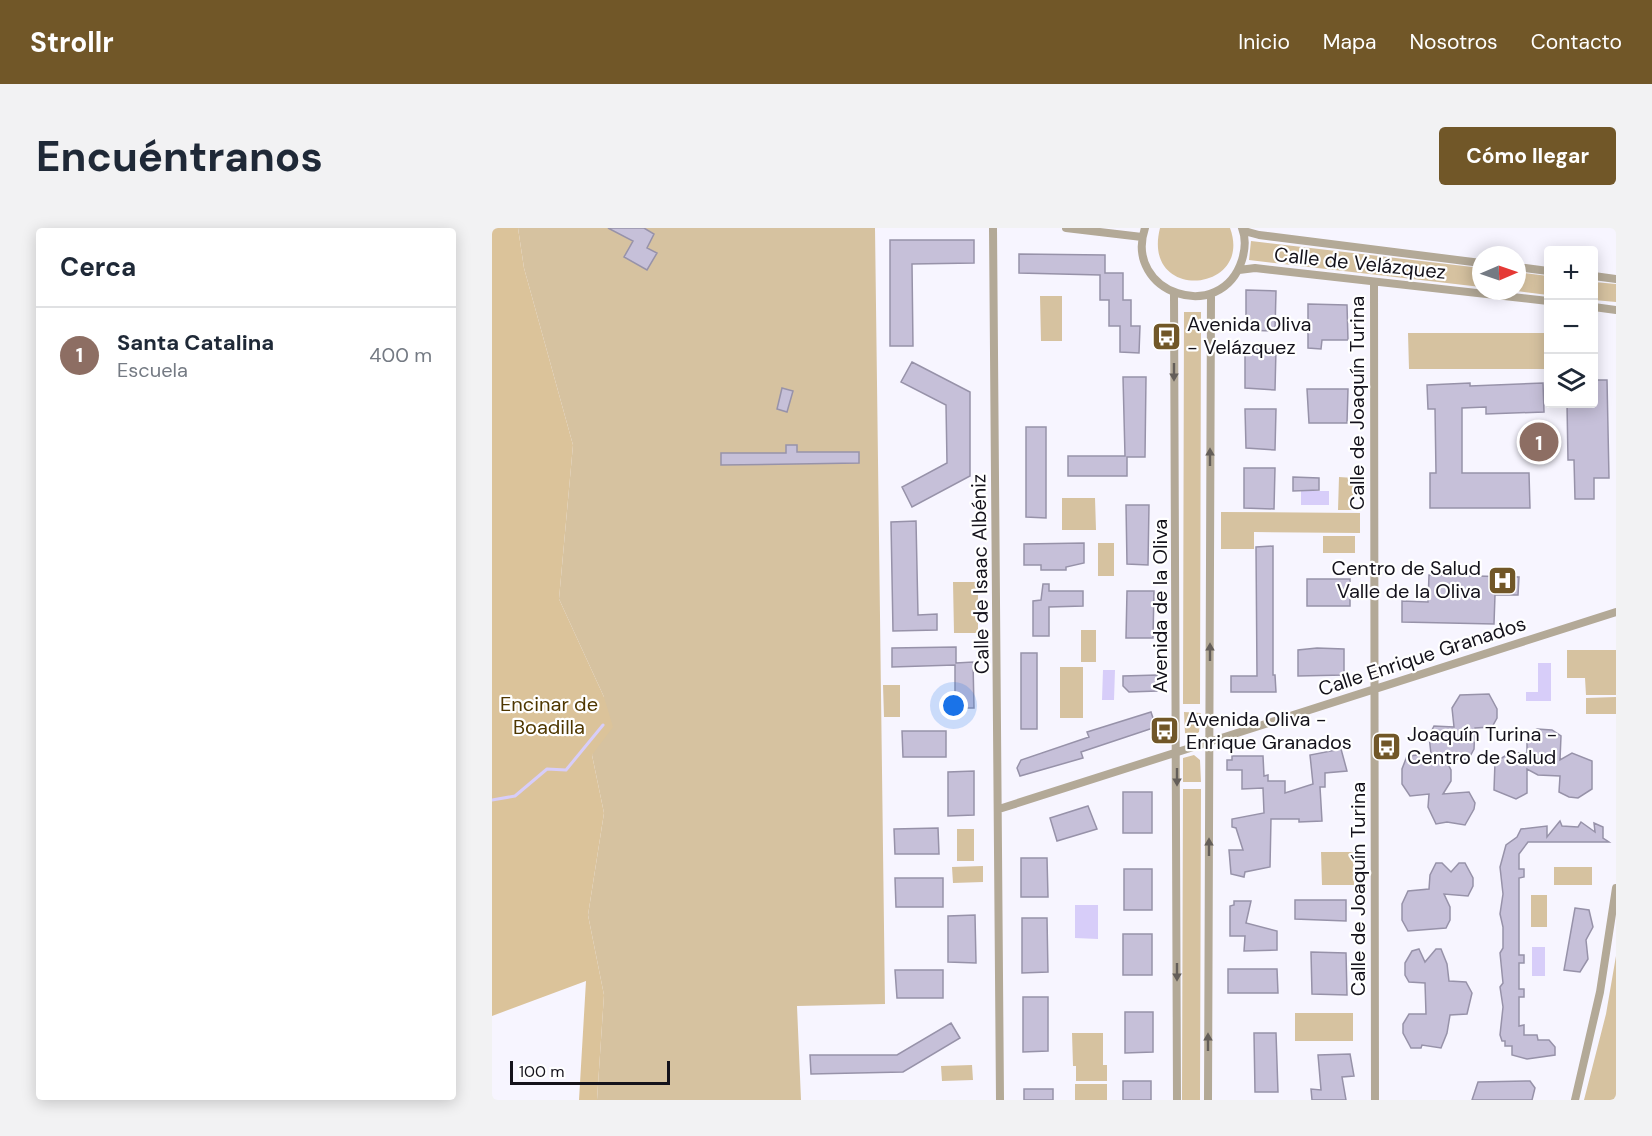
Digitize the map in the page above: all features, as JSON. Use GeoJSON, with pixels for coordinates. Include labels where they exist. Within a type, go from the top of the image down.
{"type":"FeatureCollection","features":[{"type":"Feature","properties":{"kind":"street","name":"Calle de Isaac Albéniz"},"geometry":{"type":"LineString","coordinates":[[993,228],[1000,1100]]}},
{"type":"Feature","properties":{"kind":"street"},"geometry":{"type":"LineString","coordinates":[[1066,228],[1143,232],[1142,254],[1148,270],[1159,284],[1174,293],[1192,297],[1211,294],[1222,288],[1239,270],[1245,251],[1243,230]]}},
{"type":"Feature","properties":{"kind":"street","name":"Calle de Velázquez"},"geometry":{"type":"LineString","coordinates":[[1243,230],[1268,237],[1472,262]]}},
{"type":"Feature","properties":{"kind":"street","name":"Calle de Velázquez"},"geometry":{"type":"LineString","coordinates":[[1239,270],[1255,268],[1544,301]]}},
{"type":"Feature","properties":{"kind":"street"},"geometry":{"type":"LineString","coordinates":[[1526,268],[1544,270]]}},
{"type":"Feature","properties":{"kind":"street","name":"Calle de Joaquín Turina"},"geometry":{"type":"LineString","coordinates":[[1374,282],[1375,1100]]}},
{"type":"Feature","properties":{"kind":"street","name":"Avenida de la Oliva"},"geometry":{"type":"LineString","coordinates":[[1174,293],[1177,1100]]}},
{"type":"Feature","properties":{"kind":"street"},"geometry":{"type":"LineString","coordinates":[[1208,1100],[1211,294]]}},
{"type":"Feature","properties":{"kind":"street","name":"Calle Enrique Granados"},"geometry":{"type":"LineString","coordinates":[[999,809],[1616,612]]}},
{"type":"Feature","properties":{"kind":"street"},"geometry":{"type":"LineString","coordinates":[[1575,1100],[1600,992],[1616,888]]}},
{"type":"Feature","properties":{"kind":"shaded area"},"geometry":{"type":"Polygon","coordinates":[[[518,228],[875,228],[885,1004],[797,1006],[801,1100],[597,1100],[604,995],[588,915],[604,813],[592,755],[604,697],[559,599],[573,445],[524,268],[518,228]]]}},
{"type":"Feature","properties":{"kind":"shaded area"},"geometry":{"type":"Polygon","coordinates":[[[1160,228],[1230,228],[1233,250],[1227,266],[1213,276],[1197,280],[1180,278],[1166,269],[1159,252],[1160,228]]]}},
{"type":"Feature","properties":{"kind":"shaded area"},"geometry":{"type":"Polygon","coordinates":[[[1251,241],[1472,267],[1472,286],[1249,260],[1251,241]]]}},
{"type":"Feature","properties":{"kind":"shaded area"},"geometry":{"type":"Polygon","coordinates":[[[1526,273],[1544,275],[1544,294],[1526,292],[1526,273]]]}},
{"type":"Feature","properties":{"kind":"shaded area"},"geometry":{"type":"Polygon","coordinates":[[[1598,282],[1616,284],[1616,302],[1598,300],[1598,282]]]}},
{"type":"Feature","properties":{"kind":"shaded area"},"geometry":{"type":"Polygon","coordinates":[[[1040,296],[1062,296],[1062,341],[1041,341],[1040,296]]]}},
{"type":"Feature","properties":{"kind":"shaded area"},"geometry":{"type":"Polygon","coordinates":[[[1184,312],[1201,312],[1200,704],[1183,704],[1184,312]]]}},
{"type":"Feature","properties":{"kind":"shaded area"},"geometry":{"type":"Polygon","coordinates":[[[1408,333],[1544,333],[1544,369],[1409,369],[1408,333]]]}},
{"type":"Feature","properties":{"kind":"shaded area"},"geometry":{"type":"Polygon","coordinates":[[[1339,477],[1354,478],[1354,510],[1338,510],[1339,477]]]}},
{"type":"Feature","properties":{"kind":"shaded area"},"geometry":{"type":"Polygon","coordinates":[[[1301,491],[1329,491],[1329,505],[1301,505],[1301,491]]]}},
{"type":"Feature","properties":{"kind":"shaded area"},"geometry":{"type":"Polygon","coordinates":[[[1062,498],[1095,498],[1096,530],[1062,530],[1062,498]]]}},
{"type":"Feature","properties":{"kind":"shaded area"},"geometry":{"type":"Polygon","coordinates":[[[1221,512],[1360,513],[1360,533],[1254,532],[1254,549],[1221,549],[1221,512]]]}},
{"type":"Feature","properties":{"kind":"shaded area"},"geometry":{"type":"Polygon","coordinates":[[[1323,536],[1355,536],[1355,553],[1323,553],[1323,536]]]}},
{"type":"Feature","properties":{"kind":"shaded area"},"geometry":{"type":"Polygon","coordinates":[[[1098,543],[1114,543],[1114,576],[1098,576],[1098,543]]]}},
{"type":"Feature","properties":{"kind":"shaded area"},"geometry":{"type":"Polygon","coordinates":[[[953,582],[978,582],[978,633],[954,633],[953,582]]]}},
{"type":"Feature","properties":{"kind":"shaded area"},"geometry":{"type":"Polygon","coordinates":[[[1081,630],[1096,630],[1096,662],[1081,662],[1081,630]]]}},
{"type":"Feature","properties":{"kind":"shaded area"},"geometry":{"type":"Polygon","coordinates":[[[1567,650],[1616,650],[1616,695],[1586,695],[1585,678],[1567,678],[1567,650]]]}},
{"type":"Feature","properties":{"kind":"shaded area"},"geometry":{"type":"Polygon","coordinates":[[[1538,663],[1551,663],[1551,701],[1526,701],[1526,692],[1538,692],[1538,663]]]}},
{"type":"Feature","properties":{"kind":"shaded area"},"geometry":{"type":"Polygon","coordinates":[[[1060,667],[1083,667],[1083,718],[1060,718],[1060,667]]]}},
{"type":"Feature","properties":{"kind":"shaded area"},"geometry":{"type":"Polygon","coordinates":[[[1103,670],[1115,670],[1114,700],[1102,700],[1103,670]]]}},
{"type":"Feature","properties":{"kind":"shaded area"},"geometry":{"type":"Polygon","coordinates":[[[883,685],[900,685],[900,717],[884,717],[883,685]]]}},
{"type":"Feature","properties":{"kind":"shaded area"},"geometry":{"type":"Polygon","coordinates":[[[1616,697],[1616,714],[1586,714],[1586,698],[1616,697]]]}},
{"type":"Feature","properties":{"kind":"shaded area"},"geometry":{"type":"Polygon","coordinates":[[[1184,712],[1201,713],[1199,732],[1193,736],[1185,733],[1184,712]]]}},
{"type":"Feature","properties":{"kind":"shaded area"},"geometry":{"type":"Polygon","coordinates":[[[1194,755],[1200,760],[1201,782],[1183,782],[1183,758],[1194,755]]]}},
{"type":"Feature","properties":{"kind":"shaded area"},"geometry":{"type":"Polygon","coordinates":[[[1183,789],[1201,789],[1200,1100],[1182,1100],[1183,789]]]}},
{"type":"Feature","properties":{"kind":"shaded area"},"geometry":{"type":"Polygon","coordinates":[[[957,829],[974,829],[974,861],[957,861],[957,829]]]}},
{"type":"Feature","properties":{"kind":"shaded area"},"geometry":{"type":"Polygon","coordinates":[[[1321,852],[1353,852],[1354,885],[1322,885],[1321,852]]]}},
{"type":"Feature","properties":{"kind":"shaded area"},"geometry":{"type":"Polygon","coordinates":[[[983,866],[983,882],[953,883],[952,867],[983,866]]]}},
{"type":"Feature","properties":{"kind":"shaded area"},"geometry":{"type":"Polygon","coordinates":[[[1554,867],[1592,867],[1592,885],[1554,885],[1554,867]]]}},
{"type":"Feature","properties":{"kind":"shaded area"},"geometry":{"type":"Polygon","coordinates":[[[1531,895],[1547,895],[1547,927],[1531,927],[1531,895]]]}},
{"type":"Feature","properties":{"kind":"shaded area"},"geometry":{"type":"Polygon","coordinates":[[[1075,905],[1098,905],[1098,939],[1075,938],[1075,905]]]}},
{"type":"Feature","properties":{"kind":"shaded area"},"geometry":{"type":"Polygon","coordinates":[[[1532,947],[1545,947],[1545,976],[1532,976],[1532,947]]]}},
{"type":"Feature","properties":{"kind":"shaded area"},"geometry":{"type":"Polygon","coordinates":[[[1616,956],[1616,1100],[1584,1100],[1606,1014],[1616,956]]]}},
{"type":"Feature","properties":{"kind":"shaded area"},"geometry":{"type":"Polygon","coordinates":[[[1295,1013],[1353,1013],[1353,1041],[1295,1041],[1295,1013]]]}},
{"type":"Feature","properties":{"kind":"shaded area"},"geometry":{"type":"Polygon","coordinates":[[[1072,1033],[1103,1033],[1103,1065],[1107,1065],[1107,1081],[1076,1081],[1072,1033]]]}},
{"type":"Feature","properties":{"kind":"shaded area"},"geometry":{"type":"Polygon","coordinates":[[[972,1065],[973,1080],[942,1081],[941,1066],[972,1065]]]}},
{"type":"Feature","properties":{"kind":"shaded area"},"geometry":{"type":"Polygon","coordinates":[[[1075,1084],[1107,1084],[1107,1100],[1075,1100],[1075,1084]]]}},
{"type":"Feature","properties":{"kind":"green space","name":"Encinar de Boadilla"},"geometry":{"type":"Polygon","coordinates":[[[492,228],[518,228],[524,268],[573,445],[559,599],[604,697],[613,727],[592,755],[604,813],[588,915],[604,995],[597,1100],[579,1100],[586,981],[492,1016],[492,228]]]}},
{"type":"Feature","properties":{"kind":"building"},"geometry":{"type":"Polygon","coordinates":[[[608,228],[644,228],[654,234],[647,248],[657,253],[647,270],[624,257],[633,241],[608,228]]]}},
{"type":"Feature","properties":{"kind":"building"},"geometry":{"type":"Polygon","coordinates":[[[890,240],[974,240],[974,263],[912,264],[913,346],[890,346],[890,240]]]}},
{"type":"Feature","properties":{"kind":"building"},"geometry":{"type":"Polygon","coordinates":[[[1019,254],[1105,255],[1105,273],[1123,273],[1123,300],[1131,300],[1131,326],[1140,326],[1139,353],[1120,352],[1120,326],[1109,326],[1109,300],[1100,300],[1100,275],[1019,273],[1019,254]]]}},
{"type":"Feature","properties":{"kind":"building"},"geometry":{"type":"Polygon","coordinates":[[[1246,290],[1276,291],[1275,331],[1246,330],[1246,290]]]}},
{"type":"Feature","properties":{"kind":"building"},"geometry":{"type":"Polygon","coordinates":[[[1308,304],[1347,305],[1348,340],[1322,340],[1321,349],[1308,348],[1308,304]]]}},
{"type":"Feature","properties":{"kind":"building"},"geometry":{"type":"Polygon","coordinates":[[[1245,349],[1276,349],[1275,390],[1245,388],[1245,349]]]}},
{"type":"Feature","properties":{"kind":"building"},"geometry":{"type":"Polygon","coordinates":[[[912,362],[970,392],[970,476],[912,507],[902,487],[947,463],[946,405],[901,382],[912,362]]]}},
{"type":"Feature","properties":{"kind":"building"},"geometry":{"type":"Polygon","coordinates":[[[1123,377],[1146,377],[1145,457],[1127,457],[1127,476],[1068,476],[1068,456],[1125,456],[1123,377]]]}},
{"type":"Feature","properties":{"kind":"building"},"geometry":{"type":"Polygon","coordinates":[[[1598,380],[1607,380],[1609,478],[1594,478],[1594,499],[1575,499],[1574,460],[1568,460],[1567,408],[1598,408],[1598,380]]]}},
{"type":"Feature","properties":{"kind":"building"},"geometry":{"type":"Polygon","coordinates":[[[1470,383],[1470,386],[1543,383],[1544,412],[1486,414],[1486,407],[1462,408],[1462,473],[1529,473],[1530,508],[1430,508],[1430,473],[1436,473],[1435,409],[1428,409],[1427,385],[1470,383]]]}},
{"type":"Feature","properties":{"kind":"building"},"geometry":{"type":"Polygon","coordinates":[[[782,388],[793,391],[787,412],[777,409],[782,388]]]}},
{"type":"Feature","properties":{"kind":"building"},"geometry":{"type":"Polygon","coordinates":[[[1307,389],[1348,389],[1347,423],[1309,423],[1307,389]]]}},
{"type":"Feature","properties":{"kind":"building"},"geometry":{"type":"Polygon","coordinates":[[[1245,409],[1276,409],[1275,450],[1246,448],[1245,409]]]}},
{"type":"Feature","properties":{"kind":"building"},"geometry":{"type":"Polygon","coordinates":[[[1026,427],[1046,427],[1046,518],[1026,517],[1026,427]]]}},
{"type":"Feature","properties":{"kind":"building"},"geometry":{"type":"Polygon","coordinates":[[[786,445],[797,445],[797,452],[859,452],[859,463],[721,465],[721,453],[786,453],[786,445]]]}},
{"type":"Feature","properties":{"kind":"building"},"geometry":{"type":"Polygon","coordinates":[[[1244,468],[1275,468],[1274,509],[1244,508],[1244,468]]]}},
{"type":"Feature","properties":{"kind":"building"},"geometry":{"type":"Polygon","coordinates":[[[1293,477],[1319,478],[1319,490],[1293,491],[1293,477]]]}},
{"type":"Feature","properties":{"kind":"building"},"geometry":{"type":"Polygon","coordinates":[[[1126,505],[1149,505],[1148,565],[1127,564],[1126,505]]]}},
{"type":"Feature","properties":{"kind":"building"},"geometry":{"type":"Polygon","coordinates":[[[916,521],[918,615],[937,614],[937,630],[893,631],[891,522],[916,521]]]}},
{"type":"Feature","properties":{"kind":"building"},"geometry":{"type":"Polygon","coordinates":[[[1084,543],[1084,563],[1066,567],[1066,570],[1041,570],[1041,565],[1024,565],[1024,544],[1084,543]]]}},
{"type":"Feature","properties":{"kind":"building"},"geometry":{"type":"Polygon","coordinates":[[[1273,546],[1273,675],[1275,675],[1276,692],[1231,692],[1231,676],[1257,676],[1256,547],[1273,546]]]}},
{"type":"Feature","properties":{"kind":"building"},"geometry":{"type":"Polygon","coordinates":[[[1429,575],[1519,577],[1518,595],[1495,595],[1494,624],[1402,622],[1402,601],[1428,602],[1429,575]]]}},
{"type":"Feature","properties":{"kind":"building"},"geometry":{"type":"Polygon","coordinates":[[[1307,579],[1350,579],[1350,606],[1307,606],[1307,579]]]}},
{"type":"Feature","properties":{"kind":"building"},"geometry":{"type":"Polygon","coordinates":[[[1043,584],[1049,584],[1049,591],[1083,591],[1083,606],[1049,607],[1049,636],[1033,636],[1033,601],[1041,600],[1043,584]]]}},
{"type":"Feature","properties":{"kind":"building"},"geometry":{"type":"Polygon","coordinates":[[[1127,591],[1154,591],[1153,638],[1126,638],[1127,591]]]}},
{"type":"Feature","properties":{"kind":"building"},"geometry":{"type":"Polygon","coordinates":[[[956,647],[956,663],[973,662],[974,708],[962,708],[962,700],[955,701],[955,665],[892,667],[892,648],[956,647]]]}},
{"type":"Feature","properties":{"kind":"building"},"geometry":{"type":"Polygon","coordinates":[[[1344,649],[1344,675],[1298,676],[1298,650],[1344,649]]]}},
{"type":"Feature","properties":{"kind":"building"},"geometry":{"type":"Polygon","coordinates":[[[1021,653],[1037,653],[1037,729],[1021,729],[1021,653]]]}},
{"type":"Feature","properties":{"kind":"building"},"geometry":{"type":"Polygon","coordinates":[[[1157,675],[1157,691],[1129,692],[1123,686],[1123,676],[1157,675]]]}},
{"type":"Feature","properties":{"kind":"building"},"geometry":{"type":"Polygon","coordinates":[[[1489,694],[1497,709],[1497,718],[1492,727],[1475,728],[1474,749],[1468,760],[1445,758],[1451,770],[1451,781],[1443,794],[1469,792],[1475,803],[1474,809],[1465,825],[1447,822],[1436,824],[1428,807],[1429,794],[1410,796],[1402,784],[1402,769],[1407,756],[1431,754],[1429,736],[1434,726],[1454,727],[1452,708],[1460,695],[1489,694]]]}},
{"type":"Feature","properties":{"kind":"building"},"geometry":{"type":"Polygon","coordinates":[[[1151,712],[1156,727],[1081,752],[1083,758],[1020,776],[1017,768],[1021,760],[1089,737],[1087,732],[1151,712]]]}},
{"type":"Feature","properties":{"kind":"building"},"geometry":{"type":"Polygon","coordinates":[[[1537,729],[1552,730],[1561,736],[1560,760],[1572,753],[1592,761],[1592,789],[1578,798],[1569,797],[1559,792],[1560,776],[1538,775],[1527,769],[1527,793],[1516,799],[1494,790],[1495,762],[1510,753],[1527,753],[1527,734],[1537,729]]]}},
{"type":"Feature","properties":{"kind":"building"},"geometry":{"type":"Polygon","coordinates":[[[902,731],[946,731],[946,757],[903,757],[902,731]]]}},
{"type":"Feature","properties":{"kind":"building"},"geometry":{"type":"Polygon","coordinates":[[[1341,749],[1347,771],[1325,773],[1325,787],[1320,787],[1322,821],[1299,822],[1299,819],[1271,819],[1270,867],[1245,872],[1244,877],[1231,874],[1229,850],[1243,850],[1236,828],[1232,827],[1232,819],[1264,813],[1263,788],[1242,789],[1242,770],[1227,770],[1227,760],[1232,760],[1232,756],[1263,756],[1264,776],[1268,775],[1268,781],[1285,781],[1285,793],[1313,784],[1310,755],[1341,749]]]}},
{"type":"Feature","properties":{"kind":"building"},"geometry":{"type":"Polygon","coordinates":[[[974,771],[974,815],[948,816],[948,772],[974,771]]]}},
{"type":"Feature","properties":{"kind":"building"},"geometry":{"type":"Polygon","coordinates":[[[1123,792],[1152,792],[1152,833],[1123,833],[1123,792]]]}},
{"type":"Feature","properties":{"kind":"building"},"geometry":{"type":"Polygon","coordinates":[[[1088,806],[1097,829],[1057,841],[1050,818],[1088,806]]]}},
{"type":"Feature","properties":{"kind":"building"},"geometry":{"type":"Polygon","coordinates":[[[1560,821],[1562,826],[1578,827],[1581,822],[1595,832],[1594,823],[1603,827],[1603,838],[1609,842],[1528,842],[1519,854],[1519,869],[1524,869],[1524,877],[1519,878],[1519,955],[1524,955],[1524,963],[1519,963],[1519,989],[1524,989],[1524,997],[1519,997],[1519,1026],[1524,1025],[1524,1035],[1537,1035],[1538,1040],[1549,1040],[1555,1047],[1555,1055],[1527,1059],[1512,1055],[1512,1046],[1505,1046],[1505,1041],[1502,1041],[1500,1035],[1503,1007],[1500,987],[1503,983],[1500,953],[1503,948],[1503,927],[1500,914],[1503,894],[1500,867],[1506,845],[1517,837],[1521,829],[1547,826],[1547,837],[1560,821]]]}},
{"type":"Feature","properties":{"kind":"building"},"geometry":{"type":"Polygon","coordinates":[[[938,828],[939,854],[895,854],[894,829],[938,828]]]}},
{"type":"Feature","properties":{"kind":"building"},"geometry":{"type":"Polygon","coordinates":[[[1021,858],[1047,858],[1048,897],[1021,897],[1021,858]]]}},
{"type":"Feature","properties":{"kind":"building"},"geometry":{"type":"Polygon","coordinates":[[[1436,863],[1442,863],[1451,872],[1459,863],[1465,863],[1473,878],[1473,886],[1468,896],[1444,894],[1450,907],[1450,920],[1446,928],[1408,931],[1402,920],[1402,904],[1408,891],[1429,889],[1430,875],[1436,863]]]}},
{"type":"Feature","properties":{"kind":"building"},"geometry":{"type":"Polygon","coordinates":[[[1124,869],[1152,869],[1152,910],[1124,910],[1124,869]]]}},
{"type":"Feature","properties":{"kind":"building"},"geometry":{"type":"Polygon","coordinates":[[[895,878],[943,878],[943,907],[896,907],[895,878]]]}},
{"type":"Feature","properties":{"kind":"building"},"geometry":{"type":"Polygon","coordinates":[[[1295,900],[1346,900],[1346,921],[1295,919],[1295,900]]]}},
{"type":"Feature","properties":{"kind":"building"},"geometry":{"type":"Polygon","coordinates":[[[1234,901],[1251,901],[1246,923],[1277,931],[1277,950],[1244,951],[1245,936],[1230,936],[1230,906],[1234,905],[1234,901]]]}},
{"type":"Feature","properties":{"kind":"building"},"geometry":{"type":"Polygon","coordinates":[[[1575,908],[1589,910],[1593,927],[1586,940],[1588,959],[1580,972],[1564,970],[1575,908]]]}},
{"type":"Feature","properties":{"kind":"building"},"geometry":{"type":"Polygon","coordinates":[[[975,915],[976,963],[948,962],[948,916],[975,915]]]}},
{"type":"Feature","properties":{"kind":"building"},"geometry":{"type":"Polygon","coordinates":[[[1022,918],[1047,918],[1048,972],[1022,973],[1022,918]]]}},
{"type":"Feature","properties":{"kind":"building"},"geometry":{"type":"Polygon","coordinates":[[[1123,934],[1152,934],[1152,975],[1123,975],[1123,934]]]}},
{"type":"Feature","properties":{"kind":"building"},"geometry":{"type":"Polygon","coordinates":[[[1419,949],[1425,962],[1436,949],[1441,949],[1447,964],[1449,981],[1466,982],[1472,993],[1467,1014],[1450,1015],[1447,1033],[1441,1048],[1422,1045],[1421,1048],[1411,1048],[1403,1033],[1403,1024],[1409,1014],[1426,1014],[1425,983],[1409,982],[1405,975],[1405,963],[1412,951],[1419,949]]]}},
{"type":"Feature","properties":{"kind":"building"},"geometry":{"type":"Polygon","coordinates":[[[1311,952],[1346,953],[1347,995],[1312,994],[1311,952]]]}},
{"type":"Feature","properties":{"kind":"building"},"geometry":{"type":"Polygon","coordinates":[[[1228,969],[1277,969],[1278,993],[1228,993],[1228,969]]]}},
{"type":"Feature","properties":{"kind":"building"},"geometry":{"type":"Polygon","coordinates":[[[895,970],[943,970],[943,998],[897,998],[895,970]]]}},
{"type":"Feature","properties":{"kind":"building"},"geometry":{"type":"Polygon","coordinates":[[[1023,997],[1048,997],[1048,1051],[1023,1052],[1023,997]]]}},
{"type":"Feature","properties":{"kind":"building"},"geometry":{"type":"Polygon","coordinates":[[[1125,1012],[1153,1012],[1153,1052],[1125,1053],[1125,1012]]]}},
{"type":"Feature","properties":{"kind":"building"},"geometry":{"type":"Polygon","coordinates":[[[951,1023],[960,1038],[903,1072],[811,1074],[810,1055],[897,1055],[951,1023]]]}},
{"type":"Feature","properties":{"kind":"building"},"geometry":{"type":"Polygon","coordinates":[[[1254,1033],[1276,1033],[1278,1092],[1255,1092],[1254,1033]]]}},
{"type":"Feature","properties":{"kind":"building"},"geometry":{"type":"Polygon","coordinates":[[[1350,1054],[1354,1076],[1342,1077],[1346,1100],[1312,1100],[1311,1089],[1321,1090],[1318,1055],[1350,1054]]]}},
{"type":"Feature","properties":{"kind":"building"},"geometry":{"type":"Polygon","coordinates":[[[1123,1081],[1151,1081],[1151,1100],[1123,1100],[1123,1081]]]}},
{"type":"Feature","properties":{"kind":"building"},"geometry":{"type":"Polygon","coordinates":[[[1530,1081],[1535,1088],[1532,1100],[1472,1100],[1478,1082],[1530,1081]]]}},
{"type":"Feature","properties":{"kind":"building"},"geometry":{"type":"Polygon","coordinates":[[[1024,1089],[1053,1089],[1053,1100],[1024,1100],[1024,1089]]]}},
{"type":"Feature","properties":{"kind":"waterway"},"geometry":{"type":"LineString","coordinates":[[492,800],[515,796],[547,769],[566,770],[603,725]]}},
{"type":"Feature","properties":{"kind":"place","name":"Avenida Oliva - Velázquez"},"geometry":{"type":"Point","coordinates":[1166,336]}},
{"type":"Feature","properties":{"kind":"place","name":"Santa Catalina"},"geometry":{"type":"Point","coordinates":[1539,442]}},
{"type":"Feature","properties":{"kind":"place","name":"Centro de Salud Valle de la Oliva"},"geometry":{"type":"Point","coordinates":[1502,580]}},
{"type":"Feature","properties":{"kind":"place","name":"Avenida Oliva - Enrique Granados"},"geometry":{"type":"Point","coordinates":[1165,731]}},
{"type":"Feature","properties":{"kind":"place","name":"Joaquín Turina - Centro de Salud"},"geometry":{"type":"Point","coordinates":[1386,746]}}]}
